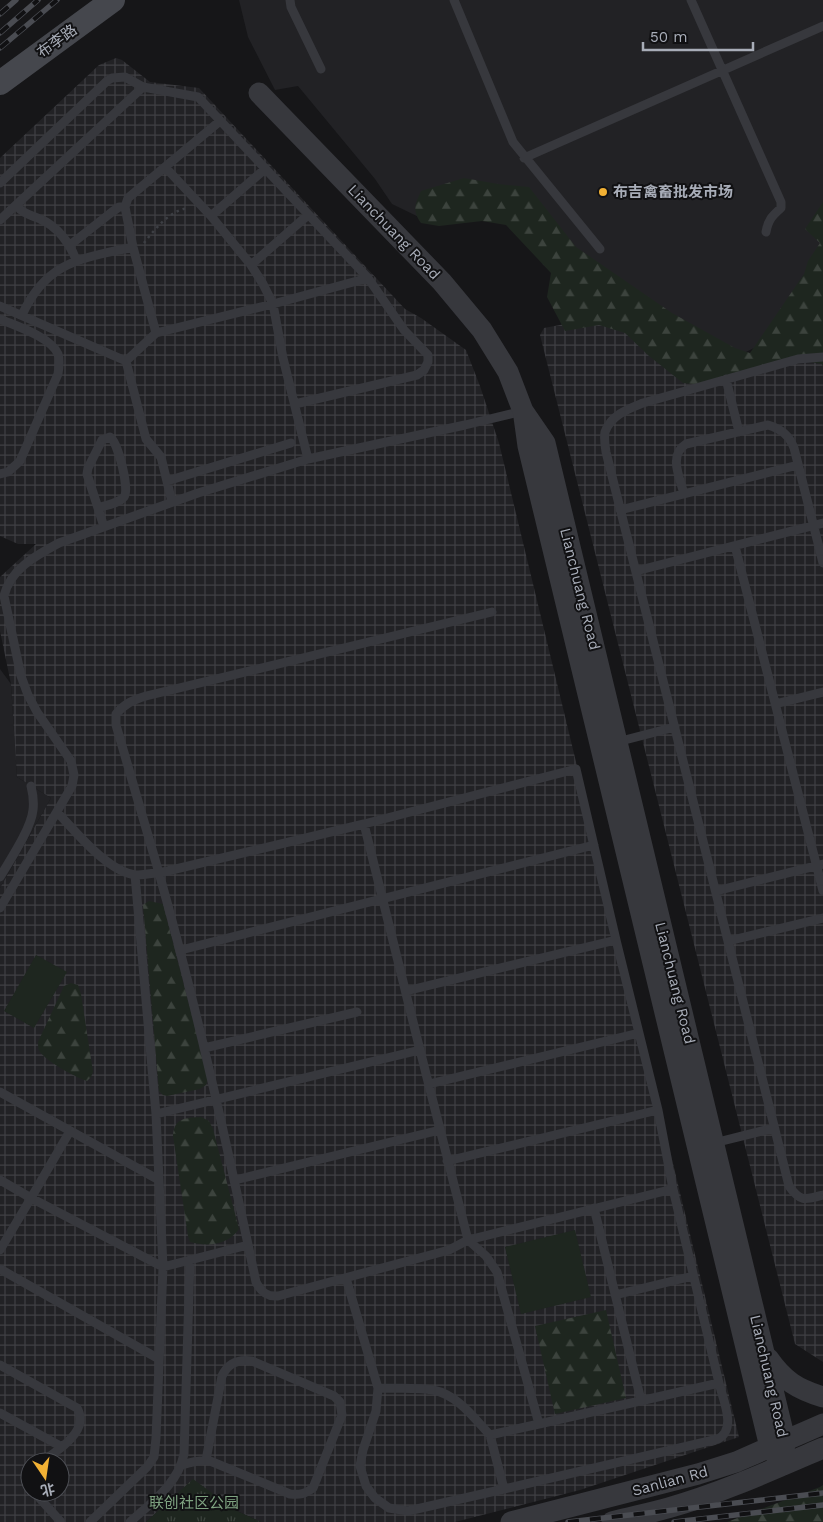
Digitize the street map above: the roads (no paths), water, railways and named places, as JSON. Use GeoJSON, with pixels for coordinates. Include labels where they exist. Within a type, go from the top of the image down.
{"type":"FeatureCollection","features":[{"type":"Feature","properties":{"kind":"main road","name":"布李路"},"geometry":{"type":"LineString","coordinates":[[0,83],[114,0]]}},
{"type":"Feature","properties":{"kind":"street","name":"Lianchuang Road"},"geometry":{"type":"LineString","coordinates":[[259,93],[448,288],[482,330],[508,372],[523,411],[545,443],[609,744],[783,1465]]}},
{"type":"Feature","properties":{"kind":"street","name":"Lianchuang Road"},"geometry":{"type":"LineString","coordinates":[[609,744],[714,1143],[764,1352],[777,1443]]}},
{"type":"Feature","properties":{"kind":"street"},"geometry":{"type":"LineString","coordinates":[[764,1352],[777,1371],[792,1384],[805,1392],[823,1397]]}},
{"type":"Feature","properties":{"kind":"street","name":"Sanlian Rd"},"geometry":{"type":"LineString","coordinates":[[511,1522],[698,1474],[736,1462],[823,1424]]}},
{"type":"Feature","properties":{"kind":"street"},"geometry":{"type":"LineString","coordinates":[[612,1522],[669,1508],[748,1480],[823,1448]]}},
{"type":"Feature","properties":{"kind":"lane"},"geometry":{"type":"LineString","coordinates":[[290,0],[291,7],[321,69]]}},
{"type":"Feature","properties":{"kind":"lane"},"geometry":{"type":"LineString","coordinates":[[454,0],[513,142],[524,158],[600,249]]}},
{"type":"Feature","properties":{"kind":"lane"},"geometry":{"type":"LineString","coordinates":[[691,0],[781,202],[781,208],[771,217],[766,232]]}},
{"type":"Feature","properties":{"kind":"lane"},"geometry":{"type":"LineString","coordinates":[[524,158],[823,26]]}},
{"type":"Feature","properties":{"kind":"lane"},"geometry":{"type":"LineString","coordinates":[[0,182],[112,78],[125,77],[143,87],[198,97],[368,278],[404,330],[428,355],[428,362],[424,370],[417,375],[294,404]]}},
{"type":"Feature","properties":{"kind":"lane"},"geometry":{"type":"LineString","coordinates":[[0,220],[143,87]]}},
{"type":"Feature","properties":{"kind":"lane"},"geometry":{"type":"LineString","coordinates":[[156,333],[133,247],[125,207],[128,198],[220,121]]}},
{"type":"Feature","properties":{"kind":"lane"},"geometry":{"type":"LineString","coordinates":[[165,167],[209,214],[251,265],[273,304],[283,358],[308,459]]}},
{"type":"Feature","properties":{"kind":"lane"},"geometry":{"type":"LineString","coordinates":[[209,214],[265,169]]}},
{"type":"Feature","properties":{"kind":"lane"},"geometry":{"type":"LineString","coordinates":[[16,205],[25,214],[49,224],[58,231],[70,245],[76,260]]}},
{"type":"Feature","properties":{"kind":"lane"},"geometry":{"type":"LineString","coordinates":[[70,245],[119,207],[125,207]]}},
{"type":"Feature","properties":{"kind":"lane"},"geometry":{"type":"LineString","coordinates":[[251,265],[308,215]]}},
{"type":"Feature","properties":{"kind":"lane"},"geometry":{"type":"LineString","coordinates":[[22,315],[30,297],[49,276],[76,260],[133,247]]}},
{"type":"Feature","properties":{"kind":"lane"},"geometry":{"type":"LineString","coordinates":[[126,361],[156,333],[368,278]]}},
{"type":"Feature","properties":{"kind":"lane"},"geometry":{"type":"LineString","coordinates":[[0,306],[126,361]]}},
{"type":"Feature","properties":{"kind":"lane"},"geometry":{"type":"LineString","coordinates":[[0,474],[8,472],[20,461],[58,374],[60,365],[58,355],[46,340],[1,322]]}},
{"type":"Feature","properties":{"kind":"lane"},"geometry":{"type":"LineString","coordinates":[[823,357],[798,359],[643,403],[624,411],[612,420],[605,433],[606,452],[620,510],[790,1186],[796,1196],[807,1200],[823,1195]]}},
{"type":"Feature","properties":{"kind":"lane"},"geometry":{"type":"LineString","coordinates":[[126,361],[146,439],[161,457],[172,502]]}},
{"type":"Feature","properties":{"kind":"lane"},"geometry":{"type":"LineString","coordinates":[[726,379],[739,432]]}},
{"type":"Feature","properties":{"kind":"lane"},"geometry":{"type":"LineString","coordinates":[[0,908],[72,786],[74,775],[71,761],[37,712],[21,676],[4,596],[5,589],[14,575],[28,562],[59,542],[172,502],[308,459],[465,426],[523,411]]}},
{"type":"Feature","properties":{"kind":"lane"},"geometry":{"type":"LineString","coordinates":[[684,494],[675,459],[680,448],[686,444],[768,425],[777,428],[785,432],[791,439],[818,524],[823,563]]}},
{"type":"Feature","properties":{"kind":"lane"},"geometry":{"type":"LineString","coordinates":[[98,508],[120,500],[127,492],[116,443],[110,437],[102,440],[88,468],[89,481],[104,527]]}},
{"type":"Feature","properties":{"kind":"lane"},"geometry":{"type":"LineString","coordinates":[[167,481],[291,443]]}},
{"type":"Feature","properties":{"kind":"lane"},"geometry":{"type":"LineString","coordinates":[[620,510],[798,465]]}},
{"type":"Feature","properties":{"kind":"lane"},"geometry":{"type":"LineString","coordinates":[[636,571],[818,524]]}},
{"type":"Feature","properties":{"kind":"lane"},"geometry":{"type":"LineString","coordinates":[[735,546],[775,704],[820,864],[823,891]]}},
{"type":"Feature","properties":{"kind":"lane"},"geometry":{"type":"LineString","coordinates":[[492,612],[146,696],[133,700],[123,706],[116,714],[116,725],[181,950],[235,1180],[256,1282],[260,1290],[271,1297],[449,1250],[468,1240],[673,1189]]}},
{"type":"Feature","properties":{"kind":"lane"},"geometry":{"type":"LineString","coordinates":[[775,704],[823,692]]}},
{"type":"Feature","properties":{"kind":"lane"},"geometry":{"type":"LineString","coordinates":[[609,744],[675,727]]}},
{"type":"Feature","properties":{"kind":"lane"},"geometry":{"type":"LineString","coordinates":[[57,812],[110,864],[135,875],[160,873],[364,824],[576,769],[658,1110],[673,1189],[719,1383],[728,1425],[724,1436],[718,1439],[408,1511],[389,1508],[375,1498],[366,1486],[360,1466],[363,1450],[376,1411],[378,1388],[346,1278]]}},
{"type":"Feature","properties":{"kind":"lane"},"geometry":{"type":"LineString","coordinates":[[0,877],[27,828],[33,812],[34,801],[31,786]]}},
{"type":"Feature","properties":{"kind":"lane"},"geometry":{"type":"LineString","coordinates":[[364,824],[468,1240],[486,1256],[497,1272],[539,1424]]}},
{"type":"Feature","properties":{"kind":"lane"},"geometry":{"type":"LineString","coordinates":[[181,950],[594,845]]}},
{"type":"Feature","properties":{"kind":"lane"},"geometry":{"type":"LineString","coordinates":[[716,892],[820,864]]}},
{"type":"Feature","properties":{"kind":"lane"},"geometry":{"type":"LineString","coordinates":[[90,1522],[147,1467],[154,1457],[163,1267],[156,1114],[135,875]]}},
{"type":"Feature","properties":{"kind":"lane"},"geometry":{"type":"LineString","coordinates":[[728,941],[823,918]]}},
{"type":"Feature","properties":{"kind":"lane"},"geometry":{"type":"LineString","coordinates":[[406,991],[616,940]]}},
{"type":"Feature","properties":{"kind":"lane"},"geometry":{"type":"LineString","coordinates":[[204,1048],[357,1012]]}},
{"type":"Feature","properties":{"kind":"lane"},"geometry":{"type":"LineString","coordinates":[[429,1084],[639,1033]]}},
{"type":"Feature","properties":{"kind":"lane"},"geometry":{"type":"LineString","coordinates":[[156,1114],[420,1050]]}},
{"type":"Feature","properties":{"kind":"lane"},"geometry":{"type":"LineString","coordinates":[[0,1092],[159,1180]]}},
{"type":"Feature","properties":{"kind":"lane"},"geometry":{"type":"LineString","coordinates":[[447,1161],[658,1110]]}},
{"type":"Feature","properties":{"kind":"lane"},"geometry":{"type":"LineString","coordinates":[[714,1143],[774,1128]]}},
{"type":"Feature","properties":{"kind":"lane"},"geometry":{"type":"LineString","coordinates":[[235,1180],[440,1130]]}},
{"type":"Feature","properties":{"kind":"lane"},"geometry":{"type":"LineString","coordinates":[[0,1250],[70,1131]]}},
{"type":"Feature","properties":{"kind":"lane"},"geometry":{"type":"LineString","coordinates":[[0,1180],[163,1267],[248,1245]]}},
{"type":"Feature","properties":{"kind":"lane"},"geometry":{"type":"LineString","coordinates":[[594,1208],[641,1400]]}},
{"type":"Feature","properties":{"kind":"lane"},"geometry":{"type":"LineString","coordinates":[[130,1522],[170,1485],[182,1465],[184,1454],[190,1260]]}},
{"type":"Feature","properties":{"kind":"lane"},"geometry":{"type":"LineString","coordinates":[[0,1269],[159,1358]]}},
{"type":"Feature","properties":{"kind":"lane"},"geometry":{"type":"LineString","coordinates":[[615,1295],[694,1276]]}},
{"type":"Feature","properties":{"kind":"lane"},"geometry":{"type":"LineString","coordinates":[[182,1465],[206,1460],[221,1464],[290,1494],[307,1493],[313,1488],[342,1415],[340,1402],[334,1396],[252,1362],[244,1360],[234,1363],[226,1368],[222,1376],[206,1460]]}},
{"type":"Feature","properties":{"kind":"lane"},"geometry":{"type":"LineString","coordinates":[[0,1365],[77,1408],[80,1414],[78,1429],[74,1437],[55,1452]]}},
{"type":"Feature","properties":{"kind":"lane"},"geometry":{"type":"LineString","coordinates":[[490,1435],[719,1383]]}},
{"type":"Feature","properties":{"kind":"lane"},"geometry":{"type":"LineString","coordinates":[[378,1388],[434,1390],[469,1411],[490,1435],[504,1488]]}},
{"type":"Feature","properties":{"kind":"lane"},"geometry":{"type":"LineString","coordinates":[[0,1413],[62,1447]]}},
{"type":"Feature","properties":{"kind":"lane"},"geometry":{"type":"LineString","coordinates":[[43,1502],[61,1522]]}},
{"type":"Feature","properties":{"kind":"railway"},"geometry":{"type":"LineString","coordinates":[[0,14],[16,0]]}},
{"type":"Feature","properties":{"kind":"railway"},"geometry":{"type":"LineString","coordinates":[[0,33],[38,0]]}},
{"type":"Feature","properties":{"kind":"railway"},"geometry":{"type":"LineString","coordinates":[[0,48],[57,0]]}},
{"type":"Feature","properties":{"kind":"railway"},"geometry":{"type":"LineString","coordinates":[[568,1522],[823,1493]]}},
{"type":"Feature","properties":{"kind":"railway"},"geometry":{"type":"LineString","coordinates":[[674,1522],[823,1505]]}},
{"type":"Feature","properties":{"kind":"place","name":"布吉禽畜批发市场"},"geometry":{"type":"Point","coordinates":[603,192]}},
{"type":"Feature","properties":{"kind":"park label","name":"联创社区公园"},"geometry":{"type":"Point","coordinates":[194,1503]}}]}
